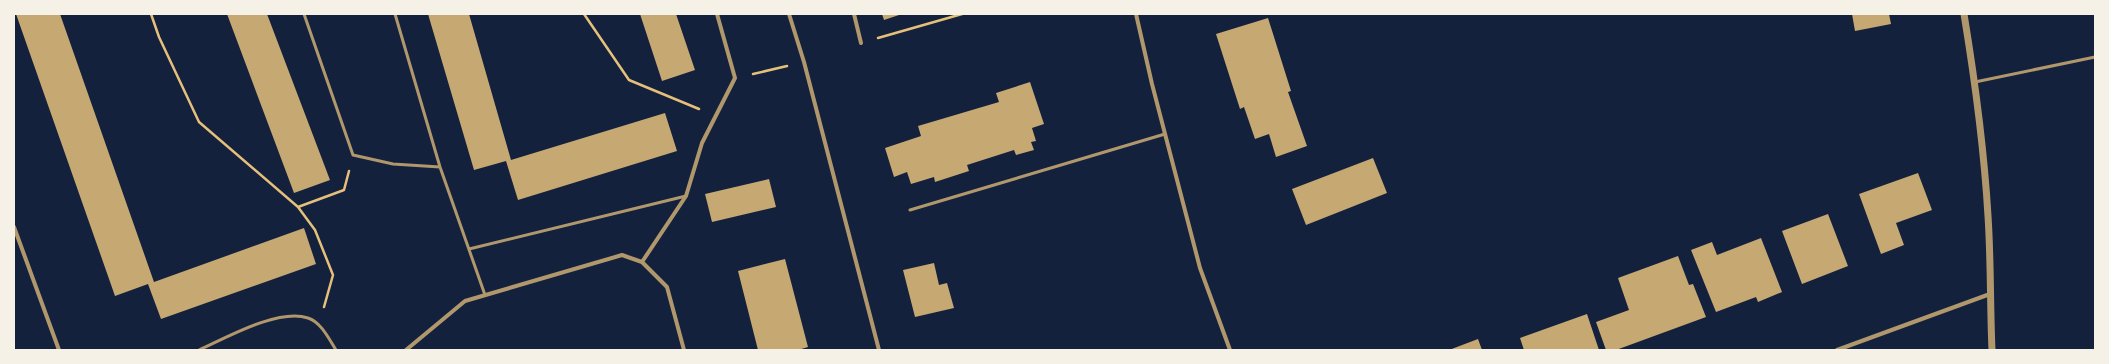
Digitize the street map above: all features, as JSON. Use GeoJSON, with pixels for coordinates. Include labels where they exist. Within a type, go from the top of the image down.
{"type":"FeatureCollection","features":[{"type":"Feature","properties":{"kind":"street"},"geometry":{"type":"LineString","coordinates":[[642,262],[686,196],[702,143],[735,78],[717,14]]}},
{"type":"Feature","properties":{"kind":"street"},"geometry":{"type":"LineString","coordinates":[[789,14],[804,62],[879,350]]}},
{"type":"Feature","properties":{"kind":"street"},"geometry":{"type":"LineString","coordinates":[[854,14],[861,43]]}},
{"type":"Feature","properties":{"kind":"street"},"geometry":{"type":"LineString","coordinates":[[1136,14],[1152,84],[1200,268],[1230,350]]}},
{"type":"Feature","properties":{"kind":"street"},"geometry":{"type":"LineString","coordinates":[[1964,14],[1975,82],[1988,217],[1992,350]]}},
{"type":"Feature","properties":{"kind":"street"},"geometry":{"type":"LineString","coordinates":[[14,227],[59,350]]}},
{"type":"Feature","properties":{"kind":"street"},"geometry":{"type":"LineString","coordinates":[[406,350],[465,300],[622,255],[642,262],[668,288],[684,350]]}},
{"type":"Feature","properties":{"kind":"street"},"geometry":{"type":"LineString","coordinates":[[1837,350],[1991,294]]}},
{"type":"Feature","properties":{"kind":"lane"},"geometry":{"type":"LineString","coordinates":[[304,14],[353,155],[393,164],[440,167]]}},
{"type":"Feature","properties":{"kind":"lane"},"geometry":{"type":"LineString","coordinates":[[395,14],[440,167],[485,295]]}},
{"type":"Feature","properties":{"kind":"lane"},"geometry":{"type":"LineString","coordinates":[[1975,82],[2095,57]]}},
{"type":"Feature","properties":{"kind":"lane"},"geometry":{"type":"LineString","coordinates":[[910,210],[1165,134]]}},
{"type":"Feature","properties":{"kind":"lane"},"geometry":{"type":"LineString","coordinates":[[469,249],[686,196]]}},
{"type":"Feature","properties":{"kind":"lane"},"geometry":{"type":"LineString","coordinates":[[199,350],[256,325],[278,318],[295,316],[308,318],[318,325],[336,350]]}},
{"type":"Feature","properties":{"kind":"path"},"geometry":{"type":"LineString","coordinates":[[150,14],[158,37],[199,122],[298,208],[314,230],[333,275],[318,325]]}},
{"type":"Feature","properties":{"kind":"path"},"geometry":{"type":"LineString","coordinates":[[584,14],[629,80],[716,116]]}},
{"type":"Feature","properties":{"kind":"path"},"geometry":{"type":"LineString","coordinates":[[861,43],[962,14]]}},
{"type":"Feature","properties":{"kind":"path"},"geometry":{"type":"LineString","coordinates":[[735,78],[804,62]]}},
{"type":"Feature","properties":{"kind":"path"},"geometry":{"type":"LineString","coordinates":[[298,208],[344,190],[353,155]]}},
{"type":"Feature","properties":{"kind":"building"},"geometry":{"type":"Polygon","coordinates":[[[16,14],[60,14],[154,282],[304,228],[316,264],[161,319],[148,284],[115,296],[16,14]]]}},
{"type":"Feature","properties":{"kind":"building"},"geometry":{"type":"Polygon","coordinates":[[[227,14],[267,14],[330,180],[294,193],[227,14]]]}},
{"type":"Feature","properties":{"kind":"building"},"geometry":{"type":"Polygon","coordinates":[[[428,14],[469,14],[511,160],[665,113],[677,151],[518,200],[506,161],[474,170],[428,14]]]}},
{"type":"Feature","properties":{"kind":"building"},"geometry":{"type":"Polygon","coordinates":[[[640,14],[676,14],[695,70],[662,81],[640,14]]]}},
{"type":"Feature","properties":{"kind":"building"},"geometry":{"type":"Polygon","coordinates":[[[882,14],[902,14],[884,20],[882,14]]]}},
{"type":"Feature","properties":{"kind":"building"},"geometry":{"type":"Polygon","coordinates":[[[1852,14],[1889,14],[1891,24],[1855,31],[1852,14]]]}},
{"type":"Feature","properties":{"kind":"building"},"geometry":{"type":"Polygon","coordinates":[[[1268,18],[1291,91],[1288,92],[1307,146],[1276,157],[1269,134],[1255,139],[1244,107],[1240,109],[1216,34],[1268,18]]]}},
{"type":"Feature","properties":{"kind":"building"},"geometry":{"type":"Polygon","coordinates":[[[1030,82],[1044,124],[1032,128],[1036,141],[1031,142],[1034,150],[1016,155],[1014,150],[967,165],[969,171],[935,182],[934,177],[911,184],[907,172],[894,177],[885,148],[921,136],[918,126],[999,102],[996,93],[1030,82]]]}},
{"type":"Feature","properties":{"kind":"building"},"geometry":{"type":"Polygon","coordinates":[[[1373,158],[1387,193],[1306,225],[1292,189],[1373,158]]]}},
{"type":"Feature","properties":{"kind":"building"},"geometry":{"type":"Polygon","coordinates":[[[1918,173],[1932,210],[1896,223],[1904,245],[1881,254],[1859,194],[1918,173]]]}},
{"type":"Feature","properties":{"kind":"building"},"geometry":{"type":"Polygon","coordinates":[[[769,179],[776,207],[712,222],[705,194],[769,179]]]}},
{"type":"Feature","properties":{"kind":"building"},"geometry":{"type":"Polygon","coordinates":[[[1828,214],[1848,266],[1802,284],[1782,231],[1828,214]]]}},
{"type":"Feature","properties":{"kind":"building"},"geometry":{"type":"Polygon","coordinates":[[[1761,238],[1782,292],[1758,302],[1756,297],[1716,312],[1691,250],[1712,242],[1717,255],[1761,238]]]}},
{"type":"Feature","properties":{"kind":"building"},"geometry":{"type":"Polygon","coordinates":[[[1678,256],[1689,285],[1693,284],[1706,317],[1616,350],[1606,350],[1596,322],[1629,310],[1618,278],[1678,256]]]}},
{"type":"Feature","properties":{"kind":"building"},"geometry":{"type":"Polygon","coordinates":[[[785,259],[808,347],[798,350],[758,350],[738,271],[785,259]]]}},
{"type":"Feature","properties":{"kind":"building"},"geometry":{"type":"Polygon","coordinates":[[[934,263],[939,285],[947,283],[954,308],[915,317],[903,270],[934,263]]]}},
{"type":"Feature","properties":{"kind":"building"},"geometry":{"type":"Polygon","coordinates":[[[1587,314],[1599,350],[1524,350],[1520,338],[1587,314]]]}},
{"type":"Feature","properties":{"kind":"building"},"geometry":{"type":"Polygon","coordinates":[[[1478,339],[1482,350],[1449,350],[1478,339]]]}}]}
